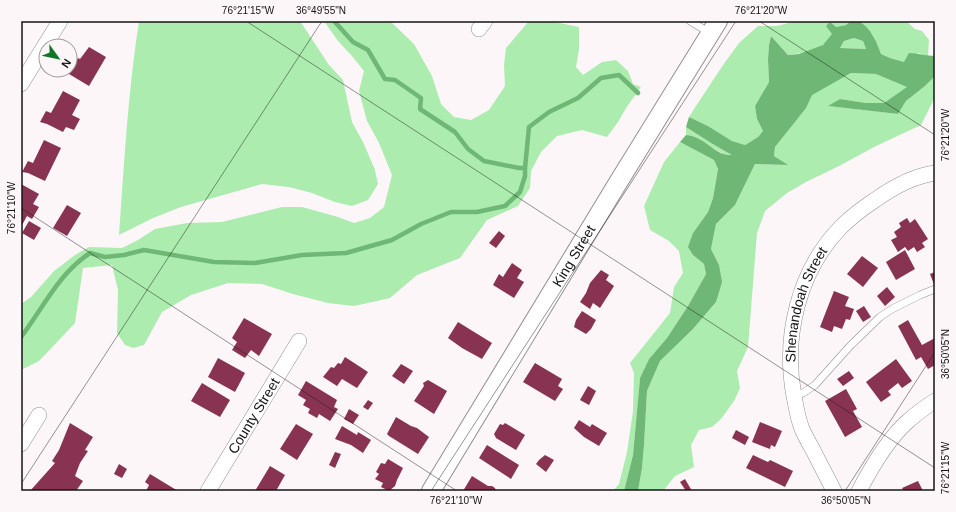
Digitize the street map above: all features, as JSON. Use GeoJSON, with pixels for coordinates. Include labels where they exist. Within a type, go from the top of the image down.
{"type":"FeatureCollection","features":[{"type":"Feature","properties":{"kind":"street"},"geometry":{"type":"LineString","coordinates":[[21,84],[60,21]]}},
{"type":"Feature","properties":{"kind":"street","name":"King Street"},"geometry":{"type":"LineString","coordinates":[[431,491],[714,27]]}},
{"type":"Feature","properties":{"kind":"street","name":"Shenandoah Street"},"geometry":{"type":"LineString","coordinates":[[834,491],[802,429],[794,396],[791,374],[791,346],[795,314],[802,290],[812,267],[825,246],[841,227],[860,210],[888,191],[909,181],[935,173]]}},
{"type":"Feature","properties":{"kind":"street","name":"County Street"},"geometry":{"type":"LineString","coordinates":[[208,491],[300,341]]}},
{"type":"Feature","properties":{"kind":"street"},"geometry":{"type":"LineString","coordinates":[[859,491],[891,440],[906,422],[935,401]]}},
{"type":"Feature","properties":{"kind":"street"},"geometry":{"type":"LineString","coordinates":[[21,444],[39,415]]}},
{"type":"Feature","properties":{"kind":"lane"},"geometry":{"type":"LineString","coordinates":[[690,21],[714,27]]}},
{"type":"Feature","properties":{"kind":"lane"},"geometry":{"type":"LineString","coordinates":[[794,396],[803,393],[815,385],[850,346],[880,317],[892,309],[935,289]]}},
{"type":"Feature","properties":{"kind":"shaded area"},"geometry":{"type":"Polygon","coordinates":[[[139,21],[300,21],[329,65],[343,80],[352,122],[363,142],[375,170],[378,184],[368,200],[352,206],[289,187],[262,184],[181,207],[153,218],[119,235],[129,101],[139,21]]]}},
{"type":"Feature","properties":{"kind":"shaded area"},"geometry":{"type":"Polygon","coordinates":[[[324,21],[390,21],[414,44],[432,76],[441,104],[454,117],[471,120],[489,110],[505,86],[504,65],[506,48],[529,21],[550,21],[579,27],[579,49],[576,67],[583,75],[602,62],[616,60],[628,71],[633,84],[641,87],[607,137],[582,130],[557,136],[541,152],[531,171],[530,188],[518,206],[487,220],[460,258],[417,275],[390,298],[354,306],[328,303],[262,284],[228,283],[191,295],[162,312],[144,345],[133,348],[125,345],[117,333],[118,290],[112,265],[83,268],[75,323],[39,361],[21,370],[21,304],[31,297],[54,271],[75,255],[89,247],[122,248],[155,229],[187,223],[222,222],[282,207],[302,207],[354,223],[370,218],[384,207],[392,175],[379,143],[367,121],[359,91],[364,71],[338,41],[324,21]]]}},
{"type":"Feature","properties":{"kind":"shaded area"},"geometry":{"type":"Polygon","coordinates":[[[796,21],[851,21],[846,25],[836,27],[829,39],[823,45],[816,49],[801,53],[788,55],[771,36],[768,59],[769,82],[755,106],[757,119],[763,131],[758,137],[745,145],[732,141],[708,126],[689,117],[739,43],[758,26],[777,26],[796,21]]]}},
{"type":"Feature","properties":{"kind":"shaded area"},"geometry":{"type":"Polygon","coordinates":[[[851,21],[859,21],[873,36],[881,54],[890,58],[904,62],[909,53],[935,56],[935,76],[906,101],[898,114],[828,106],[840,99],[866,103],[884,103],[907,87],[876,74],[851,73],[812,95],[806,108],[775,147],[774,156],[788,165],[755,164],[735,205],[716,224],[711,249],[719,265],[722,282],[716,302],[693,329],[660,361],[647,391],[642,468],[638,491],[624,491],[633,455],[640,378],[649,359],[667,338],[688,306],[706,274],[704,264],[693,255],[688,247],[693,233],[708,212],[713,198],[718,169],[714,160],[680,142],[686,135],[695,137],[717,151],[727,155],[732,155],[686,127],[689,117],[708,126],[732,141],[745,145],[758,137],[763,131],[757,119],[755,106],[769,82],[768,59],[771,36],[788,55],[799,54],[823,45],[832,34],[826,26],[830,22],[836,27],[846,25],[851,21]],[[854,38],[844,41],[840,48],[866,49],[863,41],[854,38]]]}},
{"type":"Feature","properties":{"kind":"shaded area"},"geometry":{"type":"Polygon","coordinates":[[[859,21],[906,21],[915,29],[922,31],[929,40],[928,56],[918,53],[904,62],[881,54],[872,34],[859,21]]]}},
{"type":"Feature","properties":{"kind":"shaded area"},"geometry":{"type":"Polygon","coordinates":[[[854,38],[863,41],[866,49],[840,48],[844,41],[854,38]]]}},
{"type":"Feature","properties":{"kind":"shaded area"},"geometry":{"type":"Polygon","coordinates":[[[851,73],[876,74],[908,87],[884,103],[866,103],[840,99],[829,106],[898,114],[906,101],[935,76],[935,97],[921,125],[806,182],[787,193],[765,211],[757,233],[748,347],[737,371],[740,388],[734,401],[721,419],[712,427],[699,430],[691,445],[694,467],[675,476],[663,491],[638,491],[642,468],[647,391],[660,361],[693,329],[716,302],[719,265],[711,249],[716,224],[735,205],[755,164],[787,165],[774,156],[775,147],[805,108],[812,94],[851,73]]]}},
{"type":"Feature","properties":{"kind":"shaded area"},"geometry":{"type":"Polygon","coordinates":[[[686,127],[733,155],[726,155],[712,148],[696,137],[686,135],[686,127]]]}},
{"type":"Feature","properties":{"kind":"shaded area"},"geometry":{"type":"Polygon","coordinates":[[[680,142],[714,160],[718,169],[713,198],[708,212],[693,233],[693,255],[704,264],[706,274],[688,306],[667,338],[649,359],[640,378],[633,455],[624,491],[613,491],[619,484],[627,452],[633,411],[634,373],[630,363],[670,313],[674,287],[683,273],[679,251],[669,241],[650,230],[644,206],[664,162],[680,142]]]}},
{"type":"Feature","properties":{"kind":"building"},"geometry":{"type":"Polygon","coordinates":[[[89,47],[106,57],[89,86],[76,78],[78,78],[78,58],[80,59],[89,47]]]}},
{"type":"Feature","properties":{"kind":"building"},"geometry":{"type":"Polygon","coordinates":[[[63,91],[80,100],[72,115],[80,119],[74,130],[66,127],[63,132],[40,122],[46,111],[51,113],[63,91]]]}},
{"type":"Feature","properties":{"kind":"building"},"geometry":{"type":"Polygon","coordinates":[[[44,140],[61,148],[45,181],[28,173],[22,172],[28,161],[33,163],[44,140]]]}},
{"type":"Feature","properties":{"kind":"building"},"geometry":{"type":"Polygon","coordinates":[[[21,184],[39,194],[33,204],[39,207],[32,219],[27,216],[21,227],[21,184]]]}},
{"type":"Feature","properties":{"kind":"building"},"geometry":{"type":"Polygon","coordinates":[[[67,205],[81,213],[67,236],[53,228],[67,205]]]}},
{"type":"Feature","properties":{"kind":"building"},"geometry":{"type":"Polygon","coordinates":[[[907,218],[910,223],[915,219],[928,239],[922,243],[925,247],[917,252],[914,247],[908,251],[905,247],[898,252],[891,240],[897,237],[894,232],[901,227],[899,223],[907,218]]]}},
{"type":"Feature","properties":{"kind":"building"},"geometry":{"type":"Polygon","coordinates":[[[29,221],[41,228],[34,240],[22,233],[29,221]]]}},
{"type":"Feature","properties":{"kind":"building"},"geometry":{"type":"Polygon","coordinates":[[[499,231],[505,236],[496,248],[489,243],[499,231]]]}},
{"type":"Feature","properties":{"kind":"building"},"geometry":{"type":"Polygon","coordinates":[[[905,250],[915,269],[896,280],[886,262],[905,250]]]}},
{"type":"Feature","properties":{"kind":"building"},"geometry":{"type":"Polygon","coordinates":[[[862,256],[878,268],[863,287],[847,274],[862,256]]]}},
{"type":"Feature","properties":{"kind":"building"},"geometry":{"type":"Polygon","coordinates":[[[512,263],[522,270],[517,278],[524,282],[514,298],[493,285],[499,274],[503,277],[512,263]]]}},
{"type":"Feature","properties":{"kind":"building"},"geometry":{"type":"Polygon","coordinates":[[[601,270],[609,275],[606,280],[614,286],[600,308],[593,303],[590,309],[580,302],[590,283],[601,270]]]}},
{"type":"Feature","properties":{"kind":"building"},"geometry":{"type":"Polygon","coordinates":[[[935,272],[935,287],[930,274],[935,272]]]}},
{"type":"Feature","properties":{"kind":"building"},"geometry":{"type":"Polygon","coordinates":[[[887,287],[895,297],[885,306],[877,296],[887,287]]]}},
{"type":"Feature","properties":{"kind":"building"},"geometry":{"type":"Polygon","coordinates":[[[834,291],[849,297],[845,306],[854,309],[850,320],[846,319],[842,329],[834,326],[832,332],[820,327],[834,291]]]}},
{"type":"Feature","properties":{"kind":"building"},"geometry":{"type":"Polygon","coordinates":[[[864,306],[871,317],[863,322],[856,311],[864,306]]]}},
{"type":"Feature","properties":{"kind":"building"},"geometry":{"type":"Polygon","coordinates":[[[582,311],[596,320],[586,334],[574,327],[576,320],[582,311]]]}},
{"type":"Feature","properties":{"kind":"building"},"geometry":{"type":"Polygon","coordinates":[[[244,318],[272,334],[259,356],[251,350],[245,358],[232,350],[237,342],[232,338],[244,318]]]}},
{"type":"Feature","properties":{"kind":"building"},"geometry":{"type":"Polygon","coordinates":[[[908,320],[922,345],[935,338],[935,365],[928,369],[921,357],[916,360],[898,326],[908,320]]]}},
{"type":"Feature","properties":{"kind":"building"},"geometry":{"type":"Polygon","coordinates":[[[458,322],[492,343],[482,359],[448,338],[458,322]]]}},
{"type":"Feature","properties":{"kind":"building"},"geometry":{"type":"Polygon","coordinates":[[[345,357],[368,372],[357,388],[342,379],[337,386],[323,377],[331,367],[334,368],[338,363],[341,364],[345,357]]]}},
{"type":"Feature","properties":{"kind":"building"},"geometry":{"type":"Polygon","coordinates":[[[218,358],[245,373],[235,392],[208,377],[218,358]]]}},
{"type":"Feature","properties":{"kind":"building"},"geometry":{"type":"Polygon","coordinates":[[[896,359],[912,381],[902,388],[898,383],[888,391],[891,395],[881,402],[866,382],[896,359]]]}},
{"type":"Feature","properties":{"kind":"building"},"geometry":{"type":"Polygon","coordinates":[[[535,363],[562,379],[558,386],[563,389],[555,401],[523,382],[535,363]]]}},
{"type":"Feature","properties":{"kind":"building"},"geometry":{"type":"Polygon","coordinates":[[[401,364],[413,371],[404,384],[392,376],[401,364]]]}},
{"type":"Feature","properties":{"kind":"building"},"geometry":{"type":"Polygon","coordinates":[[[849,371],[854,378],[843,386],[837,379],[849,371]]]}},
{"type":"Feature","properties":{"kind":"building"},"geometry":{"type":"Polygon","coordinates":[[[428,380],[447,391],[434,414],[414,401],[424,386],[423,383],[428,380]]]}},
{"type":"Feature","properties":{"kind":"building"},"geometry":{"type":"Polygon","coordinates":[[[306,381],[337,400],[334,407],[338,409],[330,421],[319,414],[317,418],[308,413],[310,409],[303,405],[306,400],[298,395],[306,381]]]}},
{"type":"Feature","properties":{"kind":"building"},"geometry":{"type":"Polygon","coordinates":[[[202,383],[230,400],[220,417],[191,401],[202,383]]]}},
{"type":"Feature","properties":{"kind":"building"},"geometry":{"type":"Polygon","coordinates":[[[588,386],[596,391],[589,405],[580,400],[588,386]]]}},
{"type":"Feature","properties":{"kind":"building"},"geometry":{"type":"Polygon","coordinates":[[[846,389],[857,409],[853,411],[862,427],[845,437],[825,401],[846,389]]]}},
{"type":"Feature","properties":{"kind":"building"},"geometry":{"type":"Polygon","coordinates":[[[368,400],[373,403],[368,410],[363,407],[368,400]]]}},
{"type":"Feature","properties":{"kind":"building"},"geometry":{"type":"Polygon","coordinates":[[[349,409],[359,415],[353,424],[344,419],[349,409]]]}},
{"type":"Feature","properties":{"kind":"building"},"geometry":{"type":"Polygon","coordinates":[[[396,417],[417,428],[429,437],[418,454],[387,434],[396,417]]]}},
{"type":"Feature","properties":{"kind":"building"},"geometry":{"type":"Polygon","coordinates":[[[579,420],[590,427],[592,424],[607,433],[599,446],[584,437],[574,428],[579,420]]]}},
{"type":"Feature","properties":{"kind":"building"},"geometry":{"type":"Polygon","coordinates":[[[760,422],[782,431],[775,447],[771,445],[770,449],[752,442],[760,422]]]}},
{"type":"Feature","properties":{"kind":"building"},"geometry":{"type":"Polygon","coordinates":[[[70,423],[93,437],[85,450],[88,451],[80,463],[75,476],[83,481],[76,491],[30,491],[55,463],[52,461],[59,450],[70,423]]]}},
{"type":"Feature","properties":{"kind":"building"},"geometry":{"type":"Polygon","coordinates":[[[505,423],[525,435],[516,450],[496,438],[494,434],[500,424],[503,425],[505,423]]]}},
{"type":"Feature","properties":{"kind":"building"},"geometry":{"type":"Polygon","coordinates":[[[296,424],[313,434],[297,460],[280,449],[296,424]]]}},
{"type":"Feature","properties":{"kind":"building"},"geometry":{"type":"Polygon","coordinates":[[[342,426],[357,435],[358,432],[371,440],[363,453],[351,445],[335,439],[342,426]]]}},
{"type":"Feature","properties":{"kind":"building"},"geometry":{"type":"Polygon","coordinates":[[[736,430],[749,437],[745,445],[732,438],[736,430]]]}},
{"type":"Feature","properties":{"kind":"building"},"geometry":{"type":"Polygon","coordinates":[[[487,445],[519,465],[511,479],[479,458],[487,445]]]}},
{"type":"Feature","properties":{"kind":"building"},"geometry":{"type":"Polygon","coordinates":[[[335,452],[341,454],[335,468],[329,465],[335,452]]]}},
{"type":"Feature","properties":{"kind":"building"},"geometry":{"type":"Polygon","coordinates":[[[545,455],[554,460],[546,472],[536,464],[545,455]]]}},
{"type":"Feature","properties":{"kind":"building"},"geometry":{"type":"Polygon","coordinates":[[[753,455],[768,462],[770,460],[793,471],[785,487],[746,468],[753,455]]]}},
{"type":"Feature","properties":{"kind":"building"},"geometry":{"type":"Polygon","coordinates":[[[388,459],[403,468],[395,486],[389,491],[381,487],[383,483],[375,479],[379,474],[376,472],[381,463],[385,464],[388,459]]]}},
{"type":"Feature","properties":{"kind":"building"},"geometry":{"type":"Polygon","coordinates":[[[119,464],[127,469],[122,478],[114,474],[119,464]]]}},
{"type":"Feature","properties":{"kind":"building"},"geometry":{"type":"Polygon","coordinates":[[[270,466],[285,475],[276,491],[255,491],[270,466]]]}},
{"type":"Feature","properties":{"kind":"building"},"geometry":{"type":"Polygon","coordinates":[[[150,474],[178,491],[146,491],[149,485],[145,482],[150,474]]]}},
{"type":"Feature","properties":{"kind":"building"},"geometry":{"type":"Polygon","coordinates":[[[472,476],[488,486],[492,486],[496,491],[463,491],[472,476]]]}},
{"type":"Feature","properties":{"kind":"building"},"geometry":{"type":"Polygon","coordinates":[[[685,479],[692,491],[686,491],[680,482],[685,479]]]}},
{"type":"Feature","properties":{"kind":"building"},"geometry":{"type":"Polygon","coordinates":[[[918,481],[923,491],[904,491],[902,488],[918,481]]]}},
{"type":"Feature","properties":{"kind":"waterway"},"geometry":{"type":"LineString","coordinates":[[334,21],[353,42],[368,50],[385,79],[395,80],[421,98],[420,109],[455,132],[468,149],[484,161],[525,168]]}},
{"type":"Feature","properties":{"kind":"waterway"},"geometry":{"type":"LineString","coordinates":[[21,337],[69,270],[90,253],[105,257],[124,255],[144,250],[214,262],[255,263],[302,255],[346,253],[392,240],[421,224],[451,212],[477,212],[505,206],[520,192],[525,176],[529,127],[549,112],[578,98],[601,78],[619,75],[638,93]]}}]}
